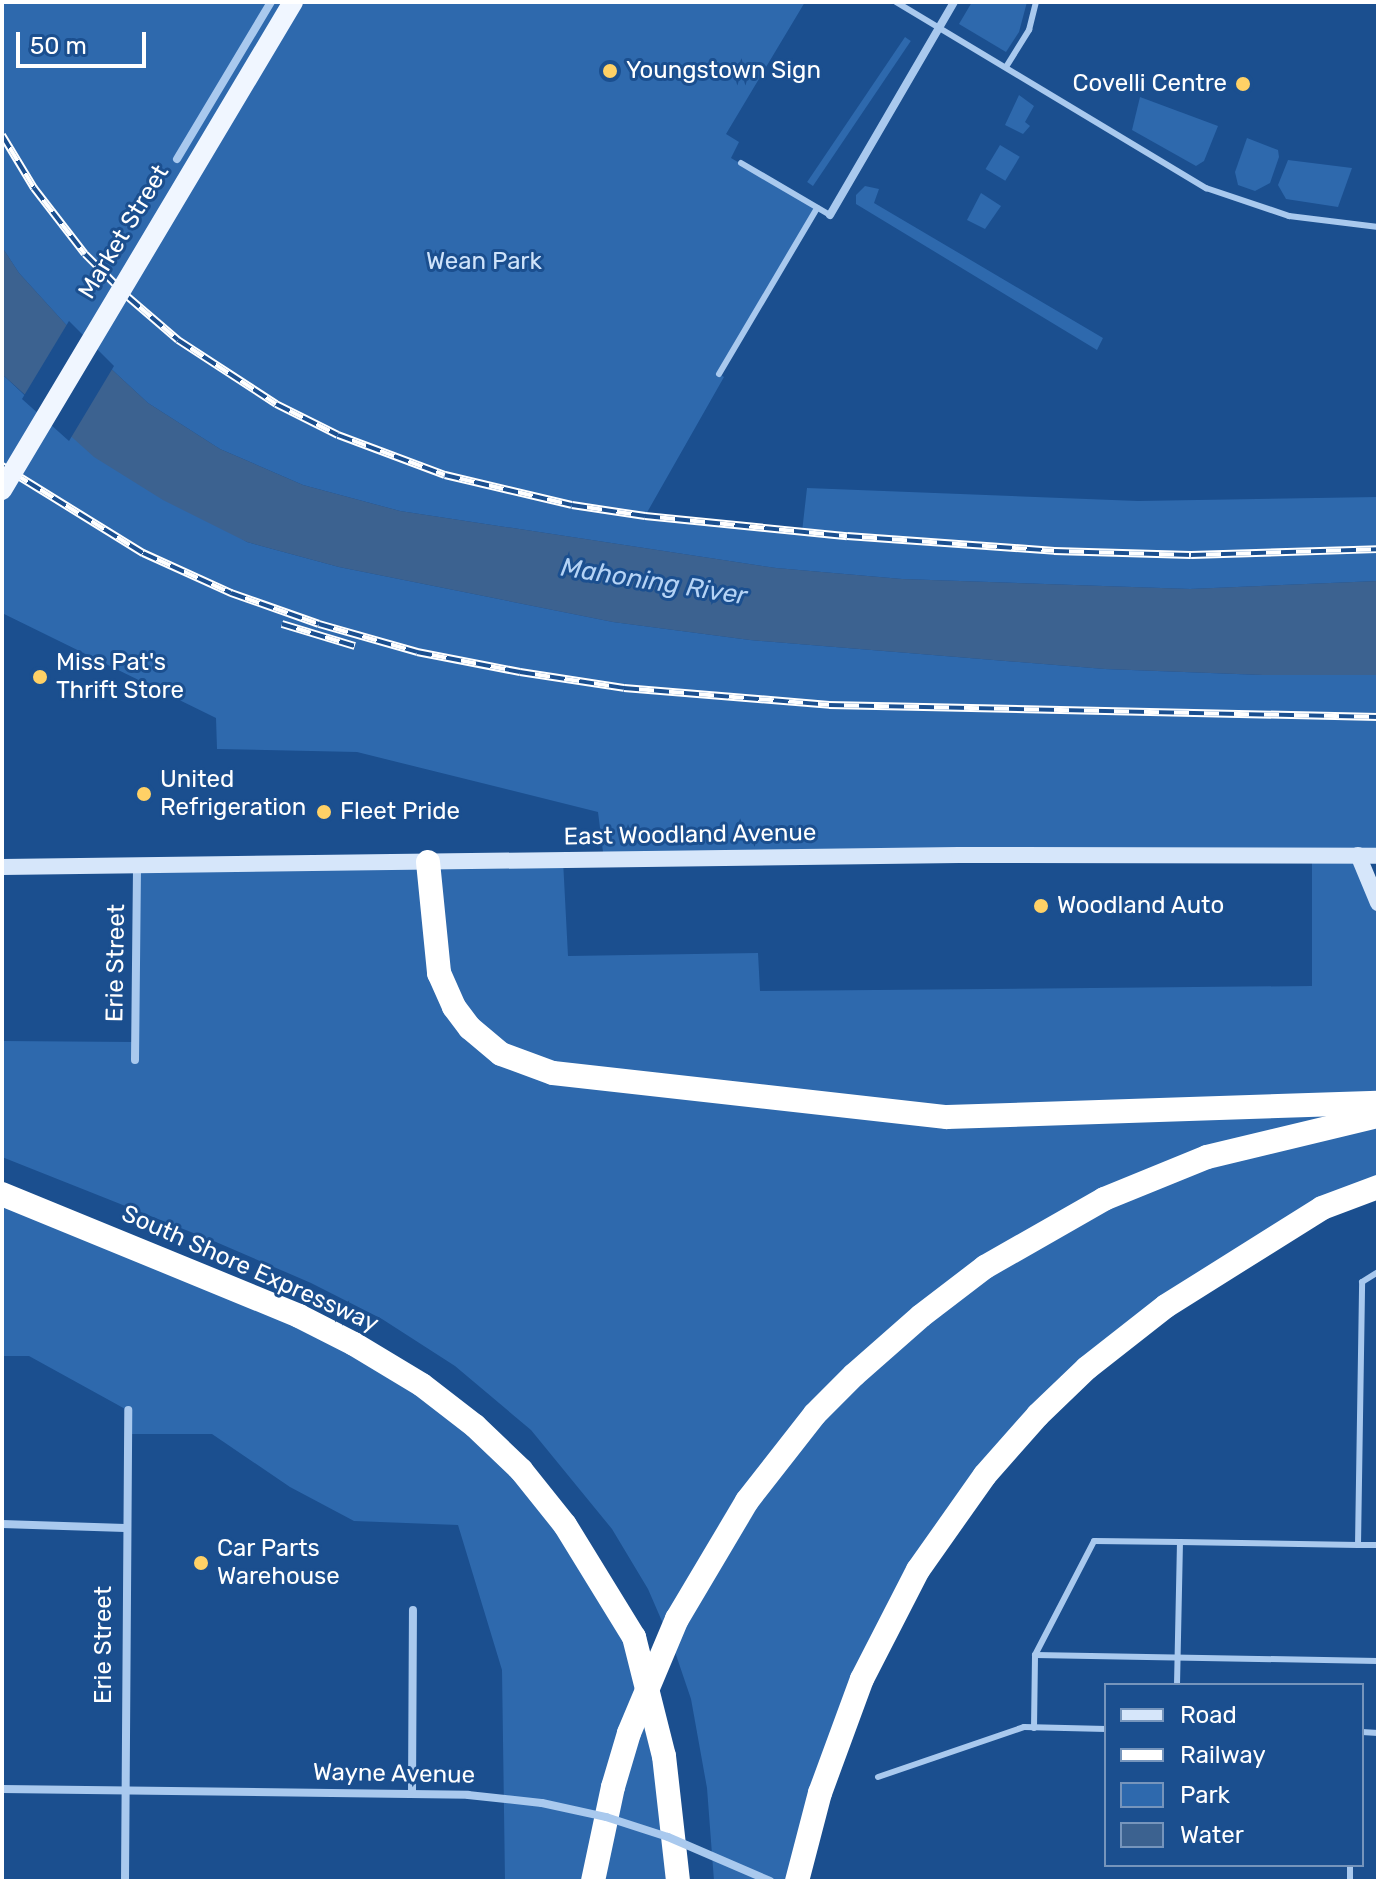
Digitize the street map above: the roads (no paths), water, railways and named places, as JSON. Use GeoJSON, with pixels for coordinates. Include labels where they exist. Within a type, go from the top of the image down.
{"type":"FeatureCollection","features":[{"type":"Feature","properties":{"kind":"highway"},"geometry":{"type":"LineString","coordinates":[[428,862],[439,973],[454,1007],[485,1042],[539,1070],[611,1082],[947,1117],[1378,1103]]}},
{"type":"Feature","properties":{"kind":"highway"},"geometry":{"type":"LineString","coordinates":[[593,1881],[613,1787],[629,1733],[677,1619],[747,1501],[815,1414],[854,1375],[921,1316],[985,1267],[1104,1199],[1207,1157],[1378,1116]]}},
{"type":"Feature","properties":{"kind":"highway"},"geometry":{"type":"LineString","coordinates":[[797,1881],[820,1793],[862,1679],[918,1570],[985,1475],[1038,1415],[1134,1330],[1322,1208],[1378,1187]]}},
{"type":"Feature","properties":{"kind":"highway","name":"South Shore Expressway"},"geometry":{"type":"LineString","coordinates":[[2,1194],[299,1316],[354,1344],[422,1385],[475,1426],[521,1470],[565,1525],[634,1637],[664,1756],[678,1881]]}},
{"type":"Feature","properties":{"kind":"main road","name":"Market Street"},"geometry":{"type":"LineString","coordinates":[[2,490],[293,2]]}},
{"type":"Feature","properties":{"kind":"main road","name":"East Woodland Avenue"},"geometry":{"type":"LineString","coordinates":[[2,867],[137,868],[959,855],[1358,855],[1377,858]]}},
{"type":"Feature","properties":{"kind":"main road"},"geometry":{"type":"LineString","coordinates":[[1358,855],[1378,903]]}},
{"type":"Feature","properties":{"kind":"street"},"geometry":{"type":"LineString","coordinates":[[177,159],[271,2]]}},
{"type":"Feature","properties":{"kind":"street"},"geometry":{"type":"LineString","coordinates":[[830,215],[954,2]]}},
{"type":"Feature","properties":{"kind":"street","name":"Erie Street"},"geometry":{"type":"LineString","coordinates":[[135,1060],[137,868]]}},
{"type":"Feature","properties":{"kind":"street","name":"Erie Street"},"geometry":{"type":"LineString","coordinates":[[125,1881],[128,1410]]}},
{"type":"Feature","properties":{"kind":"street"},"geometry":{"type":"LineString","coordinates":[[2,1524],[125,1528]]}},
{"type":"Feature","properties":{"kind":"street"},"geometry":{"type":"LineString","coordinates":[[412,1793],[413,1610]]}},
{"type":"Feature","properties":{"kind":"street","name":"Wayne Avenue"},"geometry":{"type":"LineString","coordinates":[[2,1789],[412,1793],[542,1803],[606,1817],[668,1837],[770,1881]]}},
{"type":"Feature","properties":{"kind":"lane"},"geometry":{"type":"LineString","coordinates":[[896,2],[1206,188],[1289,216],[1378,227]]}},
{"type":"Feature","properties":{"kind":"lane"},"geometry":{"type":"LineString","coordinates":[[1006,67],[1029,30],[1036,2]]}},
{"type":"Feature","properties":{"kind":"lane"},"geometry":{"type":"LineString","coordinates":[[741,163],[830,215]]}},
{"type":"Feature","properties":{"kind":"lane"},"geometry":{"type":"LineString","coordinates":[[719,374],[817,208]]}},
{"type":"Feature","properties":{"kind":"lane"},"geometry":{"type":"LineString","coordinates":[[1358,1545],[1362,1282],[1378,1272]]}},
{"type":"Feature","properties":{"kind":"lane"},"geometry":{"type":"LineString","coordinates":[[1034,1728],[1035,1655],[1094,1541],[1378,1545]]}},
{"type":"Feature","properties":{"kind":"lane"},"geometry":{"type":"LineString","coordinates":[[1177,1683],[1180,1542]]}},
{"type":"Feature","properties":{"kind":"lane"},"geometry":{"type":"LineString","coordinates":[[1035,1655],[1378,1661]]}},
{"type":"Feature","properties":{"kind":"lane"},"geometry":{"type":"LineString","coordinates":[[878,1777],[1024,1727],[1104,1729]]}},
{"type":"Feature","properties":{"kind":"water","name":"Mahoning River"},"geometry":{"type":"Polygon","coordinates":[[[2,247],[19,273],[80,340],[148,403],[220,449],[303,485],[400,511],[776,568],[902,579],[1190,589],[1378,581],[1378,675],[1263,675],[1105,669],[750,640],[613,622],[339,567],[247,542],[163,500],[94,457],[2,374],[2,247]]]}},
{"type":"Feature","properties":{"kind":"railway"},"geometry":{"type":"LineString","coordinates":[[2,135],[34,188],[85,254],[178,340],[276,404],[338,435],[445,475],[572,505],[645,516],[847,536],[1054,551],[1191,555],[1378,549]]}},
{"type":"Feature","properties":{"kind":"railway"},"geometry":{"type":"LineString","coordinates":[[2,466],[143,553],[231,593],[319,624],[417,652],[520,672],[624,688],[829,705],[1378,717]]}},
{"type":"Feature","properties":{"kind":"railway"},"geometry":{"type":"LineString","coordinates":[[282,624],[355,646]]}},
{"type":"Feature","properties":{"kind":"place","name":"Youngstown Sign"},"geometry":{"type":"Point","coordinates":[610,71]}},
{"type":"Feature","properties":{"kind":"place","name":"Covelli Centre"},"geometry":{"type":"Point","coordinates":[1243,84]}},
{"type":"Feature","properties":{"kind":"place","name":"Miss Pat's Thrift Store"},"geometry":{"type":"Point","coordinates":[40,677]}},
{"type":"Feature","properties":{"kind":"place","name":"United Refrigeration"},"geometry":{"type":"Point","coordinates":[144,794]}},
{"type":"Feature","properties":{"kind":"place","name":"Fleet Pride"},"geometry":{"type":"Point","coordinates":[324,812]}},
{"type":"Feature","properties":{"kind":"place","name":"Woodland Auto"},"geometry":{"type":"Point","coordinates":[1041,906]}},
{"type":"Feature","properties":{"kind":"place","name":"Car Parts Warehouse"},"geometry":{"type":"Point","coordinates":[201,1563]}},
{"type":"Feature","properties":{"kind":"park label","name":"Wean Park"},"geometry":{"type":"Point","coordinates":[484,262]}}]}
